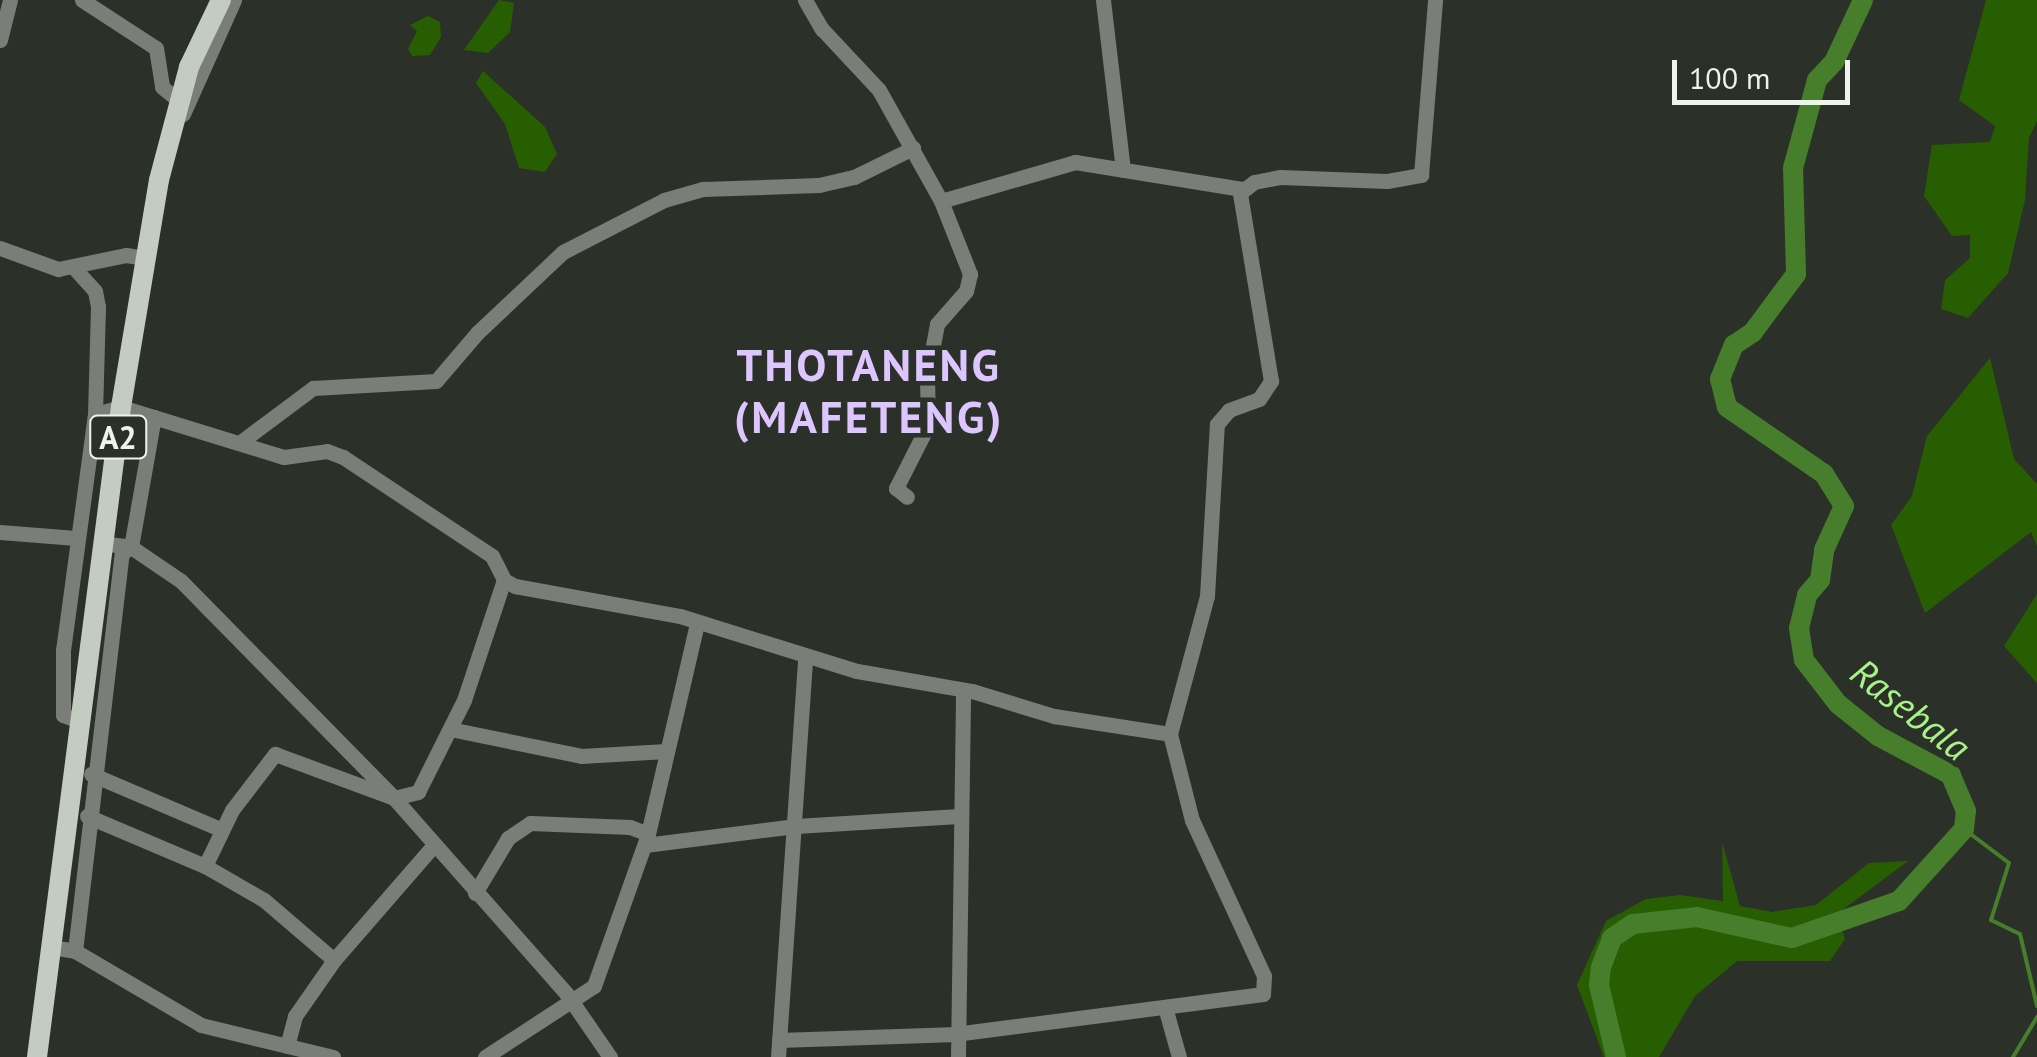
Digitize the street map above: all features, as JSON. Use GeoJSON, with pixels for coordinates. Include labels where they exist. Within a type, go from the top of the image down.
{"type":"FeatureCollection","features":[{"type":"Feature","properties":{"kind":"main road","name":"A2"},"geometry":{"type":"LineString","coordinates":[[37,1057],[108,544],[121,408],[146,258],[169,130],[220,0]]}},
{"type":"Feature","properties":{"kind":"street"},"geometry":{"type":"LineString","coordinates":[[0,40],[10,0]]}},
{"type":"Feature","properties":{"kind":"street"},"geometry":{"type":"LineString","coordinates":[[82,0],[156,48],[162,88],[178,100]]}},
{"type":"Feature","properties":{"kind":"street"},"geometry":{"type":"LineString","coordinates":[[169,130],[176,129],[234,0]]}},
{"type":"Feature","properties":{"kind":"street"},"geometry":{"type":"LineString","coordinates":[[806,0],[822,29],[879,90],[913,148],[941,201],[969,282],[937,324],[926,377],[928,425],[896,488],[896,494],[906,497]]}},
{"type":"Feature","properties":{"kind":"street"},"geometry":{"type":"LineString","coordinates":[[1103,0],[1123,170]]}},
{"type":"Feature","properties":{"kind":"street"},"geometry":{"type":"LineString","coordinates":[[941,201],[1058,164],[1242,189],[1280,177],[1388,181],[1422,175],[1435,0]]}},
{"type":"Feature","properties":{"kind":"street"},"geometry":{"type":"LineString","coordinates":[[242,441],[314,388],[436,381],[477,332],[564,252],[664,200],[704,189],[819,185],[854,177],[913,148]]}},
{"type":"Feature","properties":{"kind":"street"},"geometry":{"type":"LineString","coordinates":[[805,656],[778,1048],[846,1038],[958,1034],[1254,998],[1266,987],[1192,820],[1170,734],[1206,596],[1217,424],[1229,410],[1259,399],[1272,381],[1244,246],[1242,189]]}},
{"type":"Feature","properties":{"kind":"street"},"geometry":{"type":"LineString","coordinates":[[0,248],[76,270],[95,291],[98,307],[95,414],[76,538],[62,693],[63,715],[82,722]]}},
{"type":"Feature","properties":{"kind":"street"},"geometry":{"type":"LineString","coordinates":[[76,270],[126,256],[146,258]]}},
{"type":"Feature","properties":{"kind":"street"},"geometry":{"type":"LineString","coordinates":[[95,414],[121,408],[242,441],[284,457],[327,452],[343,456],[492,556],[504,580],[450,729],[418,792],[394,798],[276,754],[220,829],[205,866]]}},
{"type":"Feature","properties":{"kind":"street"},"geometry":{"type":"LineString","coordinates":[[75,952],[91,774],[122,554],[131,548],[154,417]]}},
{"type":"Feature","properties":{"kind":"street"},"geometry":{"type":"LineString","coordinates":[[1,535],[76,538]]}},
{"type":"Feature","properties":{"kind":"street"},"geometry":{"type":"LineString","coordinates":[[108,544],[131,548],[180,582],[394,798],[569,1002],[610,1057]]}},
{"type":"Feature","properties":{"kind":"street"},"geometry":{"type":"LineString","coordinates":[[504,580],[697,623],[805,656],[1068,720],[1170,734]]}},
{"type":"Feature","properties":{"kind":"street"},"geometry":{"type":"LineString","coordinates":[[485,1057],[594,986],[647,840],[697,623]]}},
{"type":"Feature","properties":{"kind":"street"},"geometry":{"type":"LineString","coordinates":[[958,1057],[963,692]]}},
{"type":"Feature","properties":{"kind":"street"},"geometry":{"type":"LineString","coordinates":[[450,729],[581,756],[666,751]]}},
{"type":"Feature","properties":{"kind":"street"},"geometry":{"type":"LineString","coordinates":[[91,774],[220,829]]}},
{"type":"Feature","properties":{"kind":"street"},"geometry":{"type":"LineString","coordinates":[[87,816],[205,866],[279,911],[334,960]]}},
{"type":"Feature","properties":{"kind":"street"},"geometry":{"type":"LineString","coordinates":[[475,893],[508,838],[530,824],[630,827],[647,840],[959,816]]}},
{"type":"Feature","properties":{"kind":"street"},"geometry":{"type":"LineString","coordinates":[[288,1046],[295,1016],[334,960],[434,845]]}},
{"type":"Feature","properties":{"kind":"street"},"geometry":{"type":"LineString","coordinates":[[51,947],[75,952],[200,1025],[334,1057]]}},
{"type":"Feature","properties":{"kind":"street"},"geometry":{"type":"LineString","coordinates":[[1165,1007],[1180,1057]]}},
{"type":"Feature","properties":{"kind":"street"},"geometry":{"type":"LineString","coordinates":[[846,1038],[847,1057]]}},
{"type":"Feature","properties":{"kind":"green space"},"geometry":{"type":"Polygon","coordinates":[[[499,0],[514,3],[510,32],[488,53],[464,50],[499,0]]]}},
{"type":"Feature","properties":{"kind":"green space"},"geometry":{"type":"Polygon","coordinates":[[[1986,0],[2037,0],[2037,121],[2029,138],[2025,200],[2008,273],[1968,318],[1941,309],[1945,280],[1970,258],[1970,235],[1952,236],[1924,196],[1932,145],[1990,142],[1995,126],[1959,100],[1986,0]]]}},
{"type":"Feature","properties":{"kind":"green space"},"geometry":{"type":"Polygon","coordinates":[[[428,16],[440,22],[441,37],[430,55],[412,56],[408,49],[417,31],[410,25],[428,16]]]}},
{"type":"Feature","properties":{"kind":"green space"},"geometry":{"type":"Polygon","coordinates":[[[483,71],[545,127],[557,154],[545,172],[519,168],[505,124],[476,83],[483,71]]]}},
{"type":"Feature","properties":{"kind":"green space"},"geometry":{"type":"Polygon","coordinates":[[[1990,358],[2014,459],[2037,484],[2037,546],[2031,532],[1925,613],[1891,525],[1912,496],[1927,436],[1990,358]]]}},
{"type":"Feature","properties":{"kind":"green space"},"geometry":{"type":"Polygon","coordinates":[[[2037,594],[2037,683],[2004,646],[2037,594]]]}},
{"type":"Feature","properties":{"kind":"green space"},"geometry":{"type":"Polygon","coordinates":[[[1722,842],[1740,906],[1772,912],[1816,905],[1869,863],[1908,861],[1837,914],[1845,939],[1830,961],[1737,961],[1695,996],[1659,1057],[1604,1057],[1577,985],[1606,921],[1646,899],[1680,895],[1723,901],[1722,842]]]}},
{"type":"Feature","properties":{"kind":"waterway","name":"Rasebala"},"geometry":{"type":"LineString","coordinates":[[1616,1057],[1599,985],[1601,967],[1612,938],[1633,924],[1697,917],[1792,938],[1899,901],[1964,829],[1966,811],[1951,775],[1878,736],[1838,704],[1804,660],[1799,628],[1807,595],[1820,580],[1824,550],[1844,506],[1824,474],[1727,407],[1720,379],[1734,345],[1753,332],[1796,274],[1793,168],[1817,80],[1834,62],[1863,0]]}},
{"type":"Feature","properties":{"kind":"waterway"},"geometry":{"type":"LineString","coordinates":[[1964,829],[2009,863],[1991,920],[2020,934],[2037,1006]]}},
{"type":"Feature","properties":{"kind":"waterway"},"geometry":{"type":"LineString","coordinates":[[2013,1057],[2037,1017]]}},
{"type":"Feature","properties":{"kind":"district","name":"THOTANENG (MAFETENG)"},"geometry":{"type":"Point","coordinates":[869,391]}}]}
